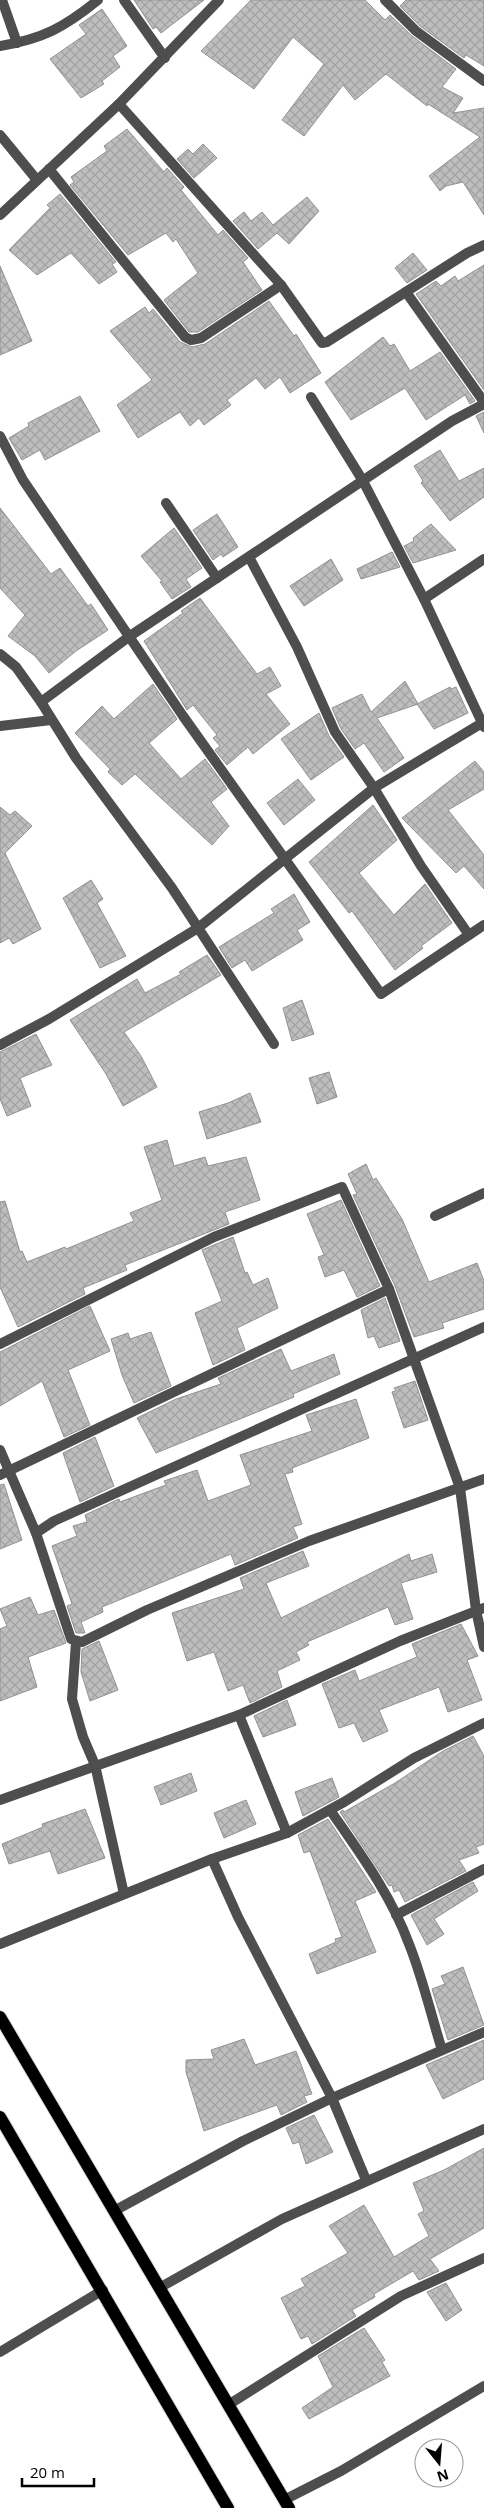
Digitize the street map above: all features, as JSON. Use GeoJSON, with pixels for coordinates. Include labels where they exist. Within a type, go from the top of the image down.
{"type":"FeatureCollection","features":[{"type":"Feature","properties":{"kind":"main road"},"geometry":{"type":"LineString","coordinates":[[0,2017],[286,2504]]}},
{"type":"Feature","properties":{"kind":"main road"},"geometry":{"type":"LineString","coordinates":[[0,2117],[103,2290],[228,2508]]}},
{"type":"Feature","properties":{"kind":"street"},"geometry":{"type":"LineString","coordinates":[[2,0],[17,43]]}},
{"type":"Feature","properties":{"kind":"street"},"geometry":{"type":"LineString","coordinates":[[0,46],[50,34],[79,16],[98,0]]}},
{"type":"Feature","properties":{"kind":"street"},"geometry":{"type":"LineString","coordinates":[[124,0],[165,58]]}},
{"type":"Feature","properties":{"kind":"street"},"geometry":{"type":"LineString","coordinates":[[0,215],[120,104],[219,0]]}},
{"type":"Feature","properties":{"kind":"street"},"geometry":{"type":"LineString","coordinates":[[385,0],[416,31],[484,81]]}},
{"type":"Feature","properties":{"kind":"street"},"geometry":{"type":"LineString","coordinates":[[120,104],[280,285],[322,343],[327,342],[484,245]]}},
{"type":"Feature","properties":{"kind":"street"},"geometry":{"type":"LineString","coordinates":[[0,135],[37,180]]}},
{"type":"Feature","properties":{"kind":"street"},"geometry":{"type":"LineString","coordinates":[[49,169],[172,322],[191,340],[202,338],[280,285]]}},
{"type":"Feature","properties":{"kind":"street"},"geometry":{"type":"LineString","coordinates":[[41,702],[130,636],[452,421],[484,403],[406,292]]}},
{"type":"Feature","properties":{"kind":"street"},"geometry":{"type":"LineString","coordinates":[[0,1045],[49,1019],[198,928],[374,788],[483,725],[424,599],[363,481],[311,397]]}},
{"type":"Feature","properties":{"kind":"street"},"geometry":{"type":"LineString","coordinates":[[0,436],[24,480],[130,636],[381,994],[484,926]]}},
{"type":"Feature","properties":{"kind":"street"},"geometry":{"type":"LineString","coordinates":[[166,503],[217,578]]}},
{"type":"Feature","properties":{"kind":"street"},"geometry":{"type":"LineString","coordinates":[[249,557],[297,647],[335,732],[374,788],[421,866],[468,935]]}},
{"type":"Feature","properties":{"kind":"street"},"geometry":{"type":"LineString","coordinates":[[424,599],[484,559]]}},
{"type":"Feature","properties":{"kind":"street"},"geometry":{"type":"LineString","coordinates":[[0,654],[16,667],[41,702],[50,720],[172,888],[274,1044]]}},
{"type":"Feature","properties":{"kind":"street"},"geometry":{"type":"LineString","coordinates":[[0,726],[50,720]]}},
{"type":"Feature","properties":{"kind":"street"},"geometry":{"type":"LineString","coordinates":[[0,1344],[214,1237],[342,1187],[390,1289],[460,1488],[480,1609],[484,1647]]}},
{"type":"Feature","properties":{"kind":"street"},"geometry":{"type":"LineString","coordinates":[[435,1216],[484,1193]]}},
{"type":"Feature","properties":{"kind":"street"},"geometry":{"type":"LineString","coordinates":[[4,1472],[390,1289]]}},
{"type":"Feature","properties":{"kind":"street"},"geometry":{"type":"LineString","coordinates":[[36,1533],[54,1520],[484,1327]]}},
{"type":"Feature","properties":{"kind":"street"},"geometry":{"type":"LineString","coordinates":[[0,1450],[4,1472],[36,1533],[60,1610],[71,1639],[76,1642],[82,1642],[147,1610],[309,1541],[484,1479]]}},
{"type":"Feature","properties":{"kind":"street"},"geometry":{"type":"LineString","coordinates":[[0,1800],[239,1715],[400,1641],[480,1609]]}},
{"type":"Feature","properties":{"kind":"street"},"geometry":{"type":"LineString","coordinates":[[76,1642],[72,1698],[80,1729],[94,1765],[124,1894]]}},
{"type":"Feature","properties":{"kind":"street"},"geometry":{"type":"LineString","coordinates":[[239,1715],[286,1833]]}},
{"type":"Feature","properties":{"kind":"street"},"geometry":{"type":"LineString","coordinates":[[0,1944],[212,1859],[286,1833],[330,1810],[414,1758],[484,1723]]}},
{"type":"Feature","properties":{"kind":"street"},"geometry":{"type":"LineString","coordinates":[[330,1810],[376,1878],[396,1915],[410,1945],[442,2050]]}},
{"type":"Feature","properties":{"kind":"street"},"geometry":{"type":"LineString","coordinates":[[212,1859],[238,1917],[332,2098],[366,2180]]}},
{"type":"Feature","properties":{"kind":"street"},"geometry":{"type":"LineString","coordinates":[[396,1915],[484,1869]]}},
{"type":"Feature","properties":{"kind":"street"},"geometry":{"type":"LineString","coordinates":[[114,2211],[242,2141],[332,2098],[484,2032]]}},
{"type":"Feature","properties":{"kind":"street"},"geometry":{"type":"LineString","coordinates":[[159,2288],[282,2219],[484,2129]]}},
{"type":"Feature","properties":{"kind":"street"},"geometry":{"type":"LineString","coordinates":[[228,2405],[401,2296],[484,2258]]}},
{"type":"Feature","properties":{"kind":"street"},"geometry":{"type":"LineString","coordinates":[[0,2352],[103,2290]]}},
{"type":"Feature","properties":{"kind":"street"},"geometry":{"type":"LineString","coordinates":[[286,2504],[484,2386]]}},
{"type":"Feature","properties":{"kind":"building"},"geometry":{"type":"Polygon","coordinates":[[[134,0],[204,0],[161,33],[156,27],[153,29],[134,0]]]}},
{"type":"Feature","properties":{"kind":"building"},"geometry":{"type":"Polygon","coordinates":[[[251,0],[365,0],[385,20],[390,15],[412,36],[456,69],[442,87],[463,98],[453,113],[484,108],[484,215],[463,182],[446,186],[440,191],[429,176],[480,137],[428,104],[427,106],[386,74],[355,100],[343,85],[304,136],[282,120],[324,64],[293,37],[254,89],[201,51],[251,0]]]}},
{"type":"Feature","properties":{"kind":"building"},"geometry":{"type":"Polygon","coordinates":[[[406,0],[484,0],[484,66],[466,55],[464,58],[420,26],[400,6],[406,0]]]}},
{"type":"Feature","properties":{"kind":"building"},"geometry":{"type":"Polygon","coordinates":[[[102,9],[127,46],[113,56],[120,67],[102,81],[104,84],[81,98],[50,59],[86,34],[79,25],[102,9]]]}},
{"type":"Feature","properties":{"kind":"building"},"geometry":{"type":"Polygon","coordinates":[[[127,129],[164,172],[167,168],[184,187],[181,190],[218,235],[223,230],[248,258],[243,262],[262,290],[198,332],[189,332],[164,300],[198,273],[176,239],[173,242],[166,233],[128,255],[70,185],[74,182],[71,177],[107,151],[104,146],[127,129]]]}},
{"type":"Feature","properties":{"kind":"building"},"geometry":{"type":"Polygon","coordinates":[[[203,144],[217,158],[194,178],[177,159],[188,149],[193,154],[203,144]]]}},
{"type":"Feature","properties":{"kind":"building"},"geometry":{"type":"Polygon","coordinates":[[[60,194],[116,262],[112,264],[117,272],[99,284],[71,253],[37,275],[9,250],[50,208],[47,205],[60,194]]]}},
{"type":"Feature","properties":{"kind":"building"},"geometry":{"type":"Polygon","coordinates":[[[307,197],[319,211],[289,244],[277,233],[258,249],[233,221],[244,212],[251,221],[262,212],[273,225],[307,197]]]}},
{"type":"Feature","properties":{"kind":"building"},"geometry":{"type":"Polygon","coordinates":[[[413,253],[427,270],[407,283],[395,268],[413,253]]]}},
{"type":"Feature","properties":{"kind":"building"},"geometry":{"type":"Polygon","coordinates":[[[484,265],[484,390],[416,294],[436,281],[441,286],[455,276],[458,281],[484,265]]]}},
{"type":"Feature","properties":{"kind":"building"},"geometry":{"type":"Polygon","coordinates":[[[0,266],[32,341],[0,355],[0,266]]]}},
{"type":"Feature","properties":{"kind":"building"},"geometry":{"type":"Polygon","coordinates":[[[269,301],[294,336],[296,334],[321,373],[290,393],[280,377],[265,389],[256,378],[227,400],[231,405],[204,425],[199,418],[190,426],[180,412],[138,438],[117,405],[152,380],[110,331],[145,307],[149,313],[153,309],[180,342],[192,347],[205,344],[269,301]]]}},
{"type":"Feature","properties":{"kind":"building"},"geometry":{"type":"Polygon","coordinates":[[[383,337],[390,346],[394,344],[410,371],[440,352],[475,401],[470,404],[465,395],[426,420],[405,388],[351,420],[325,382],[383,337]]]}},
{"type":"Feature","properties":{"kind":"building"},"geometry":{"type":"Polygon","coordinates":[[[80,396],[100,431],[45,460],[40,450],[22,460],[9,438],[29,426],[28,423],[80,396]]]}},
{"type":"Feature","properties":{"kind":"building"},"geometry":{"type":"Polygon","coordinates":[[[484,412],[484,433],[476,416],[484,412]]]}},
{"type":"Feature","properties":{"kind":"building"},"geometry":{"type":"Polygon","coordinates":[[[440,450],[459,481],[484,468],[484,497],[450,521],[421,483],[423,481],[414,466],[440,450]]]}},
{"type":"Feature","properties":{"kind":"building"},"geometry":{"type":"Polygon","coordinates":[[[0,508],[51,574],[60,568],[88,606],[91,604],[108,630],[76,651],[49,673],[35,656],[8,636],[25,615],[0,588],[0,508]]]}},
{"type":"Feature","properties":{"kind":"building"},"geometry":{"type":"Polygon","coordinates":[[[217,514],[238,547],[223,557],[221,554],[213,560],[193,530],[217,514]]]}},
{"type":"Feature","properties":{"kind":"building"},"geometry":{"type":"Polygon","coordinates":[[[431,524],[456,550],[413,563],[404,546],[414,541],[413,538],[431,524]]]}},
{"type":"Feature","properties":{"kind":"building"},"geometry":{"type":"Polygon","coordinates":[[[174,528],[202,568],[186,579],[191,587],[172,599],[160,582],[162,581],[141,556],[174,528]]]}},
{"type":"Feature","properties":{"kind":"building"},"geometry":{"type":"Polygon","coordinates":[[[392,552],[400,567],[361,579],[357,569],[392,552]]]}},
{"type":"Feature","properties":{"kind":"building"},"geometry":{"type":"Polygon","coordinates":[[[331,559],[343,580],[304,606],[290,586],[331,559]]]}},
{"type":"Feature","properties":{"kind":"building"},"geometry":{"type":"Polygon","coordinates":[[[200,598],[257,674],[270,667],[281,686],[266,694],[290,724],[253,754],[248,747],[227,765],[215,750],[220,746],[213,738],[217,735],[193,705],[187,710],[144,641],[183,613],[181,611],[200,598]]]}},
{"type":"Feature","properties":{"kind":"building"},"geometry":{"type":"Polygon","coordinates":[[[405,681],[418,704],[377,718],[404,758],[384,772],[364,743],[355,749],[341,729],[332,708],[362,694],[371,712],[405,681]]]}},
{"type":"Feature","properties":{"kind":"building"},"geometry":{"type":"Polygon","coordinates":[[[153,684],[177,719],[149,743],[181,779],[205,759],[227,789],[211,802],[229,826],[212,845],[135,774],[122,785],[108,772],[110,769],[75,733],[102,706],[114,719],[153,684]]]}},
{"type":"Feature","properties":{"kind":"building"},"geometry":{"type":"Polygon","coordinates":[[[450,687],[451,689],[456,687],[468,713],[434,729],[417,704],[450,687]]]}},
{"type":"Feature","properties":{"kind":"building"},"geometry":{"type":"Polygon","coordinates":[[[319,713],[329,736],[344,757],[311,780],[281,739],[319,713]]]}},
{"type":"Feature","properties":{"kind":"building"},"geometry":{"type":"Polygon","coordinates":[[[475,761],[484,772],[484,789],[448,810],[484,855],[484,889],[464,866],[456,873],[402,818],[475,761]]]}},
{"type":"Feature","properties":{"kind":"building"},"geometry":{"type":"Polygon","coordinates":[[[298,779],[315,800],[284,825],[267,803],[298,779]]]}},
{"type":"Feature","properties":{"kind":"building"},"geometry":{"type":"Polygon","coordinates":[[[373,805],[397,840],[359,873],[394,915],[425,884],[452,923],[421,946],[423,948],[395,970],[352,911],[349,913],[309,862],[373,805]]]}},
{"type":"Feature","properties":{"kind":"building"},"geometry":{"type":"Polygon","coordinates":[[[0,807],[10,815],[15,811],[32,826],[5,853],[41,929],[13,944],[9,938],[0,943],[0,807]]]}},
{"type":"Feature","properties":{"kind":"building"},"geometry":{"type":"Polygon","coordinates":[[[91,880],[103,899],[97,903],[126,956],[100,968],[63,898],[91,880]]]}},
{"type":"Feature","properties":{"kind":"building"},"geometry":{"type":"Polygon","coordinates":[[[294,894],[310,922],[297,930],[303,940],[252,971],[245,960],[232,968],[219,947],[274,913],[271,909],[294,894]]]}},
{"type":"Feature","properties":{"kind":"building"},"geometry":{"type":"Polygon","coordinates":[[[207,955],[221,975],[124,1032],[141,1056],[157,1087],[123,1106],[106,1074],[70,1020],[137,979],[145,993],[181,974],[179,972],[207,955]]]}},
{"type":"Feature","properties":{"kind":"building"},"geometry":{"type":"Polygon","coordinates":[[[302,1000],[314,1034],[292,1041],[283,1008],[302,1000]]]}},
{"type":"Feature","properties":{"kind":"building"},"geometry":{"type":"Polygon","coordinates":[[[36,1034],[52,1065],[20,1078],[31,1106],[7,1116],[0,1099],[0,1052],[36,1034]]]}},
{"type":"Feature","properties":{"kind":"building"},"geometry":{"type":"Polygon","coordinates":[[[329,1072],[337,1097],[317,1104],[309,1078],[329,1072]]]}},
{"type":"Feature","properties":{"kind":"building"},"geometry":{"type":"Polygon","coordinates":[[[250,1093],[261,1122],[207,1139],[199,1112],[228,1103],[250,1093]]]}},
{"type":"Feature","properties":{"kind":"building"},"geometry":{"type":"Polygon","coordinates":[[[167,1140],[174,1166],[205,1157],[208,1166],[246,1157],[260,1200],[225,1212],[229,1224],[125,1265],[127,1270],[83,1288],[85,1294],[18,1327],[0,1287],[0,1202],[5,1201],[20,1252],[22,1251],[27,1262],[65,1247],[66,1249],[134,1221],[130,1213],[162,1200],[144,1147],[167,1140]]]}},
{"type":"Feature","properties":{"kind":"building"},"geometry":{"type":"Polygon","coordinates":[[[366,1164],[373,1180],[376,1178],[402,1219],[429,1282],[477,1263],[484,1281],[484,1309],[442,1323],[444,1328],[414,1337],[395,1286],[353,1195],[357,1194],[348,1174],[366,1164]]]}},
{"type":"Feature","properties":{"kind":"building"},"geometry":{"type":"Polygon","coordinates":[[[341,1200],[380,1286],[357,1297],[344,1270],[325,1277],[318,1257],[324,1255],[307,1214],[341,1200]]]}},
{"type":"Feature","properties":{"kind":"building"},"geometry":{"type":"Polygon","coordinates":[[[233,1237],[245,1273],[247,1272],[253,1285],[268,1278],[278,1308],[237,1328],[245,1350],[213,1365],[195,1313],[222,1301],[202,1250],[233,1237]]]}},
{"type":"Feature","properties":{"kind":"building"},"geometry":{"type":"Polygon","coordinates":[[[385,1298],[400,1341],[379,1348],[374,1336],[368,1338],[361,1310],[385,1298]]]}},
{"type":"Feature","properties":{"kind":"building"},"geometry":{"type":"Polygon","coordinates":[[[90,1306],[110,1351],[68,1370],[90,1425],[64,1437],[42,1381],[0,1406],[0,1352],[90,1306]]]}},
{"type":"Feature","properties":{"kind":"building"},"geometry":{"type":"Polygon","coordinates":[[[151,1332],[171,1386],[134,1403],[122,1375],[111,1339],[128,1333],[130,1339],[151,1332]]]}},
{"type":"Feature","properties":{"kind":"building"},"geometry":{"type":"Polygon","coordinates":[[[281,1349],[291,1371],[334,1354],[340,1374],[293,1394],[294,1397],[156,1453],[137,1418],[176,1399],[221,1384],[218,1378],[281,1349]]]}},
{"type":"Feature","properties":{"kind":"building"},"geometry":{"type":"Polygon","coordinates":[[[415,1381],[428,1420],[404,1428],[392,1392],[396,1391],[394,1388],[415,1381]]]}},
{"type":"Feature","properties":{"kind":"building"},"geometry":{"type":"Polygon","coordinates":[[[356,1399],[369,1438],[292,1468],[293,1472],[285,1474],[302,1524],[293,1527],[298,1538],[235,1565],[231,1554],[102,1607],[103,1612],[81,1622],[85,1633],[76,1633],[67,1606],[72,1604],[52,1546],[77,1536],[73,1526],[87,1522],[85,1515],[119,1499],[120,1502],[166,1485],[164,1481],[197,1470],[208,1501],[251,1485],[240,1455],[312,1431],[306,1415],[356,1399]]]}},
{"type":"Feature","properties":{"kind":"building"},"geometry":{"type":"Polygon","coordinates":[[[95,1437],[114,1486],[80,1502],[63,1453],[95,1437]]]}},
{"type":"Feature","properties":{"kind":"building"},"geometry":{"type":"Polygon","coordinates":[[[4,1484],[22,1540],[0,1549],[0,1485],[4,1484]]]}},
{"type":"Feature","properties":{"kind":"building"},"geometry":{"type":"Polygon","coordinates":[[[303,1551],[309,1566],[266,1583],[281,1618],[409,1554],[411,1561],[432,1554],[437,1572],[401,1583],[413,1619],[395,1625],[388,1607],[307,1642],[309,1645],[296,1652],[300,1660],[277,1671],[282,1687],[250,1703],[243,1685],[228,1691],[214,1652],[187,1661],[172,1613],[244,1589],[240,1578],[303,1551]]]}},
{"type":"Feature","properties":{"kind":"building"},"geometry":{"type":"Polygon","coordinates":[[[30,1597],[38,1615],[54,1610],[66,1643],[28,1657],[37,1687],[0,1701],[0,1629],[7,1626],[0,1609],[30,1597]]]}},
{"type":"Feature","properties":{"kind":"building"},"geometry":{"type":"Polygon","coordinates":[[[461,1624],[478,1656],[467,1660],[482,1700],[448,1712],[439,1687],[379,1710],[388,1731],[363,1742],[354,1723],[339,1728],[322,1684],[355,1670],[359,1681],[417,1657],[412,1644],[461,1624]]]}},
{"type":"Feature","properties":{"kind":"building"},"geometry":{"type":"Polygon","coordinates":[[[99,1641],[118,1690],[90,1701],[81,1672],[82,1649],[99,1641]]]}},
{"type":"Feature","properties":{"kind":"building"},"geometry":{"type":"Polygon","coordinates":[[[287,1700],[296,1725],[263,1737],[254,1716],[287,1700]]]}},
{"type":"Feature","properties":{"kind":"building"},"geometry":{"type":"Polygon","coordinates":[[[473,1736],[484,1756],[484,1844],[476,1847],[479,1853],[459,1860],[466,1871],[405,1902],[399,1890],[394,1892],[392,1885],[389,1886],[340,1812],[343,1810],[344,1812],[395,1783],[443,1751],[473,1736]]]}},
{"type":"Feature","properties":{"kind":"building"},"geometry":{"type":"Polygon","coordinates":[[[191,1773],[197,1791],[161,1805],[154,1787],[191,1773]]]}},
{"type":"Feature","properties":{"kind":"building"},"geometry":{"type":"Polygon","coordinates":[[[332,1778],[339,1797],[303,1816],[295,1792],[332,1778]]]}},
{"type":"Feature","properties":{"kind":"building"},"geometry":{"type":"Polygon","coordinates":[[[246,1800],[256,1824],[224,1838],[214,1813],[246,1800]]]}},
{"type":"Feature","properties":{"kind":"building"},"geometry":{"type":"Polygon","coordinates":[[[85,1809],[105,1858],[58,1874],[50,1851],[9,1864],[2,1844],[43,1827],[42,1824],[85,1809]]]}},
{"type":"Feature","properties":{"kind":"building"},"geometry":{"type":"Polygon","coordinates":[[[328,1819],[376,1892],[355,1901],[376,1952],[317,1974],[309,1954],[336,1942],[335,1939],[342,1937],[310,1851],[304,1853],[298,1835],[328,1819]]]}},
{"type":"Feature","properties":{"kind":"building"},"geometry":{"type":"Polygon","coordinates":[[[473,1882],[478,1891],[434,1919],[444,1934],[427,1945],[411,1915],[473,1882]]]}},
{"type":"Feature","properties":{"kind":"building"},"geometry":{"type":"Polygon","coordinates":[[[463,1967],[484,2025],[448,2040],[432,1989],[445,1984],[441,1976],[463,1967]]]}},
{"type":"Feature","properties":{"kind":"building"},"geometry":{"type":"Polygon","coordinates":[[[244,2039],[255,2065],[296,2051],[312,2094],[304,2096],[307,2102],[281,2115],[277,2105],[204,2131],[186,2072],[186,2060],[214,2059],[211,2050],[244,2039]]]}},
{"type":"Feature","properties":{"kind":"building"},"geometry":{"type":"Polygon","coordinates":[[[484,2040],[484,2079],[443,2099],[426,2065],[484,2040]]]}},
{"type":"Feature","properties":{"kind":"building"},"geometry":{"type":"Polygon","coordinates":[[[314,2115],[333,2152],[306,2164],[299,2142],[293,2144],[286,2128],[314,2115]]]}},
{"type":"Feature","properties":{"kind":"building"},"geometry":{"type":"Polygon","coordinates":[[[484,2148],[484,2228],[430,2259],[439,2271],[419,2280],[413,2271],[374,2294],[375,2297],[352,2310],[356,2316],[312,2344],[308,2336],[301,2339],[281,2298],[305,2286],[301,2279],[348,2253],[329,2226],[364,2205],[394,2257],[429,2236],[418,2214],[424,2211],[413,2183],[444,2170],[484,2148]]]}},
{"type":"Feature","properties":{"kind":"building"},"geometry":{"type":"Polygon","coordinates":[[[446,2283],[462,2310],[446,2321],[427,2292],[446,2283]]]}},
{"type":"Feature","properties":{"kind":"building"},"geometry":{"type":"Polygon","coordinates":[[[364,2328],[385,2360],[382,2362],[390,2376],[309,2419],[302,2408],[333,2387],[318,2356],[364,2328]]]}}]}
